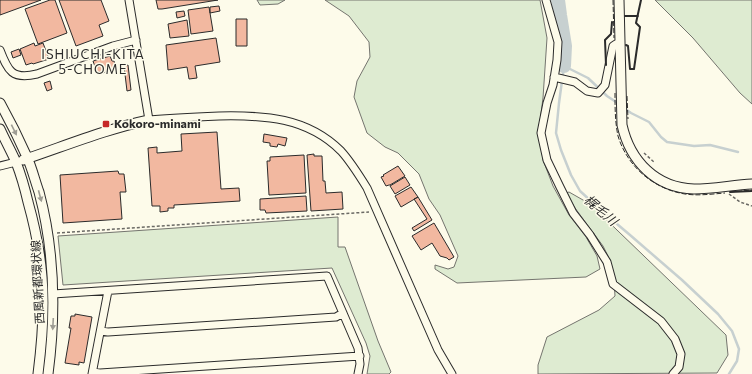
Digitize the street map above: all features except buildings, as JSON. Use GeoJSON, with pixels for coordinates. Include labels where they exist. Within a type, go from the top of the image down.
{"type":"FeatureCollection","features":[{"type":"Feature","properties":{"kind":"street"},"geometry":{"type":"LineString","coordinates":[[129,0],[149,120]]}},
{"type":"Feature","properties":{"kind":"street"},"geometry":{"type":"LineString","coordinates":[[546,0],[558,42],[556,77],[546,103],[541,134],[547,160],[573,213],[607,262],[613,284],[661,321],[675,339],[681,354],[679,367],[673,374]]}},
{"type":"Feature","properties":{"kind":"street"},"geometry":{"type":"LineString","coordinates":[[619,0],[621,95],[624,134],[630,150],[640,164],[653,175],[668,184],[685,188],[698,189],[752,184]]}},
{"type":"Feature","properties":{"kind":"street"},"geometry":{"type":"LineString","coordinates":[[0,50],[7,68],[16,75],[27,76],[37,74],[113,46],[136,40]]}},
{"type":"Feature","properties":{"kind":"street"},"geometry":{"type":"LineString","coordinates":[[556,77],[577,82],[587,91],[600,91],[605,83],[612,49],[616,44],[620,43]]}},
{"type":"Feature","properties":{"kind":"street","name":"西風新都環状線"},"geometry":{"type":"LineString","coordinates":[[0,103],[28,158],[45,217],[52,260],[53,294],[53,327],[48,374]]}},
{"type":"Feature","properties":{"kind":"street"},"geometry":{"type":"LineString","coordinates":[[0,166],[128,124],[149,120],[175,117],[262,116],[277,118],[303,125],[334,145],[352,164],[367,188],[438,350],[452,374]]}},
{"type":"Feature","properties":{"kind":"street","name":"西風新都環状線"},"geometry":{"type":"LineString","coordinates":[[0,129],[16,162],[33,220],[39,249],[42,278],[43,326],[38,374]]}},
{"type":"Feature","properties":{"kind":"street"},"geometry":{"type":"LineString","coordinates":[[53,294],[326,276],[358,348],[360,356],[358,374]]}},
{"type":"Feature","properties":{"kind":"street"},"geometry":{"type":"LineString","coordinates":[[108,291],[93,373],[360,356]]}},
{"type":"Feature","properties":{"kind":"street"},"geometry":{"type":"LineString","coordinates":[[101,331],[108,332],[336,316],[343,314]]}},
{"type":"Feature","properties":{"kind":"path"},"geometry":{"type":"LineString","coordinates":[[721,187],[740,202],[752,206]]}},
{"type":"Feature","properties":{"kind":"path"},"geometry":{"type":"LineString","coordinates":[[57,233],[369,212]]}},
{"type":"Feature","properties":{"kind":"green space"},"geometry":{"type":"Polygon","coordinates":[[[257,0],[285,0],[278,4],[260,5],[257,0]]]}},
{"type":"Feature","properties":{"kind":"green space"},"geometry":{"type":"Polygon","coordinates":[[[325,0],[540,0],[547,38],[543,98],[539,129],[543,160],[553,186],[569,215],[586,237],[597,256],[600,269],[586,277],[457,283],[435,269],[435,265],[448,269],[454,267],[458,256],[440,215],[429,199],[419,174],[398,153],[385,147],[367,133],[354,97],[357,81],[370,57],[369,42],[349,16],[325,0]]]}},
{"type":"Feature","properties":{"kind":"green space"},"geometry":{"type":"Polygon","coordinates":[[[655,0],[752,0],[752,104],[740,93],[693,38],[655,0]]]}},
{"type":"Feature","properties":{"kind":"green space"},"geometry":{"type":"Polygon","coordinates":[[[569,192],[590,204],[726,335],[728,355],[717,373],[538,374],[538,365],[547,337],[599,310],[615,296],[614,280],[608,256],[603,246],[575,208],[566,193],[569,192]]]}},
{"type":"Feature","properties":{"kind":"green space"},"geometry":{"type":"Polygon","coordinates":[[[338,217],[338,247],[345,247],[378,341],[391,372],[389,374],[367,374],[370,356],[366,343],[332,268],[63,285],[58,236],[338,217]]]}},
{"type":"Feature","properties":{"kind":"waterway","name":"梶毛川"},"geometry":{"type":"LineString","coordinates":[[558,0],[565,46],[564,66]]}},
{"type":"Feature","properties":{"kind":"waterway","name":"梶毛川"},"geometry":{"type":"LineString","coordinates":[[619,104],[607,96],[588,78],[564,66],[556,133],[571,175],[580,191],[682,280],[718,314],[732,331],[739,349],[737,361],[729,374]]}},
{"type":"Feature","properties":{"kind":"waterway"},"geometry":{"type":"LineString","coordinates":[[624,108],[649,122],[667,142],[694,146],[710,145],[738,152]]}},
{"type":"Feature","properties":{"kind":"fence"},"geometry":{"type":"LineString","coordinates":[[613,0],[614,38]]}},
{"type":"Feature","properties":{"kind":"fence"},"geometry":{"type":"LineString","coordinates":[[615,93],[618,136],[628,157],[643,174],[662,187],[685,194],[700,195],[725,193]]}},
{"type":"Feature","properties":{"kind":"fence"},"geometry":{"type":"LineString","coordinates":[[627,96],[628,119]]}},
{"type":"Feature","properties":{"kind":"fence"},"geometry":{"type":"LineString","coordinates":[[730,192],[752,190]]}},
{"type":"Feature","properties":{"kind":"wall"},"geometry":{"type":"LineString","coordinates":[[626,45],[628,46],[630,69],[634,69],[640,27],[636,23],[641,0]]}},
{"type":"Feature","properties":{"kind":"wall"},"geometry":{"type":"LineString","coordinates":[[625,16],[638,16]]}},
{"type":"Feature","properties":{"kind":"wall"},"geometry":{"type":"LineString","coordinates":[[606,65],[605,40],[611,34],[612,22]]}},
{"type":"Feature","properties":{"kind":"wall"},"geometry":{"type":"LineString","coordinates":[[730,192],[752,191]]}},
{"type":"Feature","properties":{"kind":"place","name":"Kokoro-minami"},"geometry":{"type":"Point","coordinates":[106,124]}},
{"type":"Feature","properties":{"kind":"district","name":"ISHIUCHI-KITA 5-CHOME"},"geometry":{"type":"Point","coordinates":[93,62]}}]}
